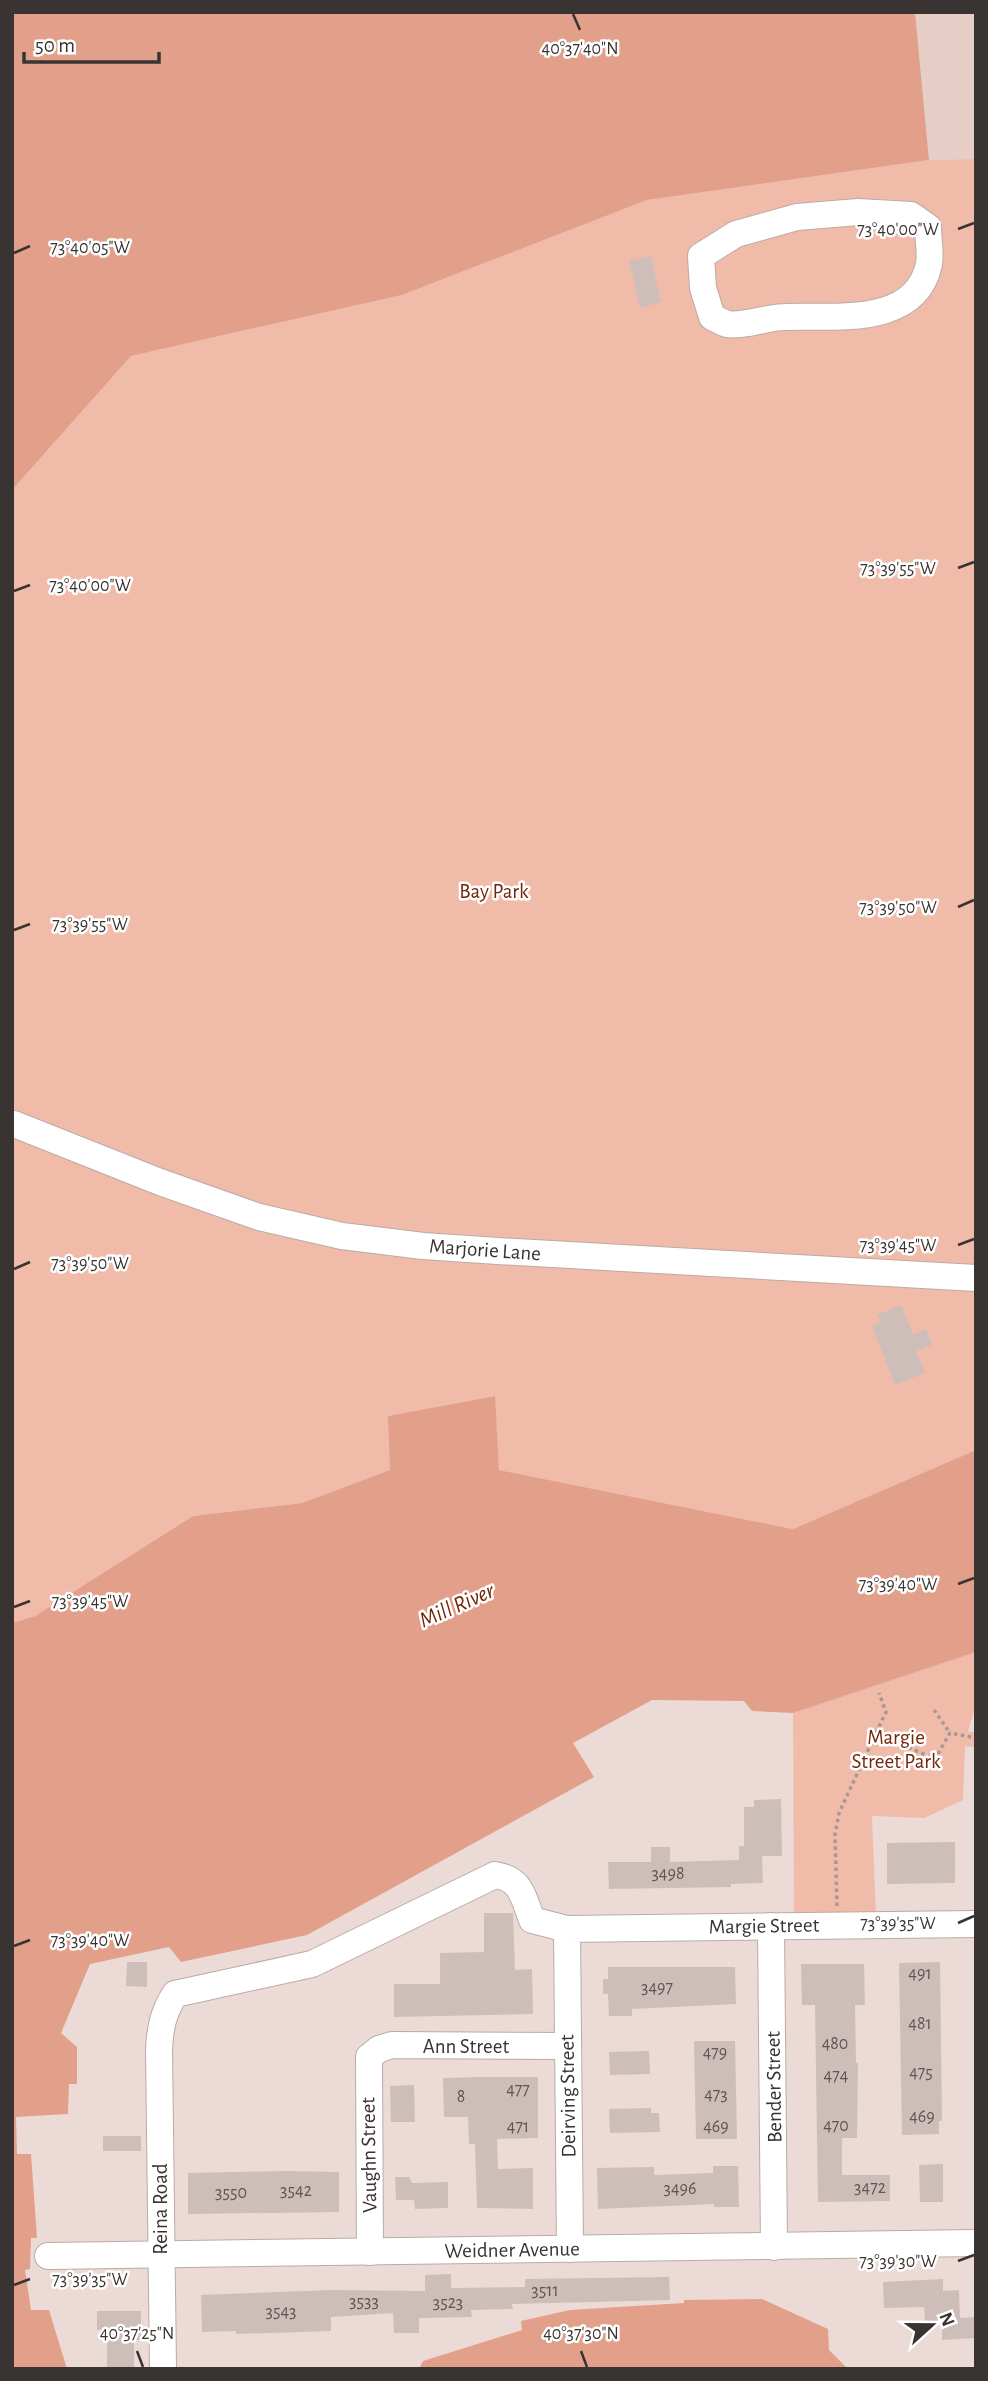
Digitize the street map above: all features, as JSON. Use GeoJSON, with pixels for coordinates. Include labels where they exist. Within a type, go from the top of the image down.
{"type":"FeatureCollection","features":[{"type":"Feature","properties":{"kind":"street"},"geometry":{"type":"LineString","coordinates":[[858,212],[911,215],[928,227],[929,263],[922,285],[908,299],[890,309],[867,316],[775,317],[728,324],[712,317],[703,288],[701,256],[736,234],[797,217],[858,212]]}},
{"type":"Feature","properties":{"kind":"street","name":"Marjorie Lane"},"geometry":{"type":"LineString","coordinates":[[14,1124],[160,1182],[260,1217],[342,1236],[490,1251],[976,1278]]}},
{"type":"Feature","properties":{"kind":"street","name":"Margie Street"},"geometry":{"type":"LineString","coordinates":[[159,2050],[160,2026],[174,1994],[313,1964],[495,1875],[508,1877],[520,1888],[532,1920],[548,1922],[567,1936],[771,1926],[975,1924]]}},
{"type":"Feature","properties":{"kind":"street"},"geometry":{"type":"LineString","coordinates":[[976,1917],[976,1940]]}},
{"type":"Feature","properties":{"kind":"street","name":"Bender Street"},"geometry":{"type":"LineString","coordinates":[[771,1926],[774,2247]]}},
{"type":"Feature","properties":{"kind":"street","name":"Deirving Street"},"geometry":{"type":"LineString","coordinates":[[567,1936],[570,2249]]}},
{"type":"Feature","properties":{"kind":"street","name":"Ann Street"},"geometry":{"type":"LineString","coordinates":[[369,2057],[379,2049],[392,2045],[567,2046]]}},
{"type":"Feature","properties":{"kind":"street","name":"Reina Road"},"geometry":{"type":"LineString","coordinates":[[159,2050],[163,2369]]}},
{"type":"Feature","properties":{"kind":"street","name":"Vaughn Street"},"geometry":{"type":"LineString","coordinates":[[369,2057],[370,2252]]}},
{"type":"Feature","properties":{"kind":"street","name":"Weidner Avenue"},"geometry":{"type":"LineString","coordinates":[[48,2256],[976,2243]]}},
{"type":"Feature","properties":{"kind":"path"},"geometry":{"type":"LineString","coordinates":[[838,1926],[835,1835],[839,1813],[886,1712],[879,1693]]}},
{"type":"Feature","properties":{"kind":"path"},"geometry":{"type":"LineString","coordinates":[[934,1710],[950,1733],[976,1738]]}},
{"type":"Feature","properties":{"kind":"path"},"geometry":{"type":"LineString","coordinates":[[876,1733],[935,1759],[950,1733]]}},
{"type":"Feature","properties":{"kind":"shaded area"},"geometry":{"type":"Polygon","coordinates":[[[915,12],[976,12],[976,159],[929,160],[915,12]]]}},
{"type":"Feature","properties":{"kind":"green space","name":"Bay Park"},"geometry":{"type":"Polygon","coordinates":[[[976,159],[976,1450],[793,1529],[499,1470],[494,1396],[389,1416],[391,1470],[302,1503],[193,1516],[35,1616],[12,1623],[12,490],[131,356],[402,295],[647,200],[929,160],[976,159]]]}},
{"type":"Feature","properties":{"kind":"green space","name":"Margie Street Park"},"geometry":{"type":"Polygon","coordinates":[[[976,1652],[976,1705],[968,1731],[976,1733],[976,1747],[965,1746],[963,1800],[924,1818],[872,1816],[876,1918],[794,1920],[793,1713],[976,1652]]]}},
{"type":"Feature","properties":{"kind":"water"},"geometry":{"type":"Polygon","coordinates":[[[12,12],[915,12],[929,160],[647,200],[402,295],[131,356],[12,490],[12,12]]]}},
{"type":"Feature","properties":{"kind":"water","name":"Mill River"},"geometry":{"type":"Polygon","coordinates":[[[495,1396],[499,1470],[793,1529],[976,1450],[976,1652],[793,1713],[752,1711],[744,1701],[652,1700],[573,1743],[594,1777],[307,1935],[181,1962],[169,1947],[90,1964],[61,2033],[77,2047],[77,2084],[69,2084],[68,2114],[16,2117],[17,2154],[31,2154],[37,2238],[31,2238],[30,2269],[25,2270],[31,2310],[49,2310],[67,2369],[12,2369],[12,1623],[35,1616],[193,1516],[302,1503],[390,1470],[388,1416],[495,1396]]]}},
{"type":"Feature","properties":{"kind":"water"},"geometry":{"type":"Polygon","coordinates":[[[762,2299],[828,2329],[829,2350],[848,2369],[419,2369],[423,2361],[522,2330],[521,2321],[570,2310],[684,2303],[684,2300],[762,2299]]]}},
{"type":"Feature","properties":{"kind":"building"},"geometry":{"type":"Polygon","coordinates":[[[651,256],[661,302],[640,308],[629,261],[651,256]]]}},
{"type":"Feature","properties":{"kind":"building"},"geometry":{"type":"Polygon","coordinates":[[[901,1305],[913,1335],[926,1329],[932,1345],[916,1351],[925,1373],[895,1385],[872,1326],[881,1323],[877,1315],[901,1305]]]}},
{"type":"Feature","properties":{"kind":"building"},"geometry":{"type":"Polygon","coordinates":[[[781,1799],[782,1856],[762,1856],[763,1883],[731,1884],[731,1887],[609,1889],[608,1862],[651,1862],[651,1847],[670,1847],[670,1862],[739,1860],[739,1846],[744,1846],[744,1807],[754,1807],[754,1800],[781,1799]]]}},
{"type":"Feature","properties":{"kind":"building"},"geometry":{"type":"Polygon","coordinates":[[[955,1842],[955,1883],[887,1884],[887,1843],[955,1842]]]}},
{"type":"Feature","properties":{"kind":"building"},"geometry":{"type":"Polygon","coordinates":[[[484,1913],[513,1913],[515,1970],[532,1969],[533,2014],[394,2017],[394,1984],[440,1984],[440,1953],[484,1952],[484,1913]]]}},
{"type":"Feature","properties":{"kind":"building"},"geometry":{"type":"Polygon","coordinates":[[[127,1962],[147,1962],[147,1987],[126,1986],[127,1962]]]}},
{"type":"Feature","properties":{"kind":"building"},"geometry":{"type":"Polygon","coordinates":[[[940,1962],[942,2121],[939,2121],[939,2134],[902,2135],[899,1963],[940,1962]]]}},
{"type":"Feature","properties":{"kind":"building"},"geometry":{"type":"Polygon","coordinates":[[[801,1964],[864,1964],[865,2005],[855,2005],[858,2063],[857,2138],[842,2138],[842,2175],[890,2175],[890,2201],[818,2202],[815,2005],[802,2005],[801,1964]]]}},
{"type":"Feature","properties":{"kind":"building"},"geometry":{"type":"Polygon","coordinates":[[[608,1967],[735,1967],[736,2004],[632,2009],[632,2016],[609,2016],[608,1994],[603,1994],[603,1979],[608,1979],[608,1967]]]}},
{"type":"Feature","properties":{"kind":"building"},"geometry":{"type":"Polygon","coordinates":[[[694,2041],[735,2041],[737,2139],[696,2139],[694,2041]]]}},
{"type":"Feature","properties":{"kind":"building"},"geometry":{"type":"Polygon","coordinates":[[[649,2051],[650,2074],[610,2075],[609,2052],[649,2051]]]}},
{"type":"Feature","properties":{"kind":"building"},"geometry":{"type":"Polygon","coordinates":[[[538,2077],[538,2138],[497,2139],[498,2169],[533,2168],[533,2209],[477,2208],[475,2144],[469,2144],[468,2117],[444,2117],[443,2078],[538,2077]]]}},
{"type":"Feature","properties":{"kind":"building"},"geometry":{"type":"Polygon","coordinates":[[[414,2085],[415,2122],[391,2122],[390,2086],[414,2085]]]}},
{"type":"Feature","properties":{"kind":"building"},"geometry":{"type":"Polygon","coordinates":[[[651,2108],[651,2113],[659,2113],[660,2132],[610,2133],[609,2109],[651,2108]]]}},
{"type":"Feature","properties":{"kind":"building"},"geometry":{"type":"Polygon","coordinates":[[[103,2136],[141,2136],[141,2151],[103,2151],[103,2136]]]}},
{"type":"Feature","properties":{"kind":"building"},"geometry":{"type":"Polygon","coordinates":[[[943,2164],[943,2202],[920,2202],[919,2165],[943,2164]]]}},
{"type":"Feature","properties":{"kind":"building"},"geometry":{"type":"Polygon","coordinates":[[[713,2166],[738,2166],[739,2207],[714,2207],[714,2204],[598,2209],[597,2168],[654,2167],[654,2175],[713,2173],[713,2166]]]}},
{"type":"Feature","properties":{"kind":"building"},"geometry":{"type":"Polygon","coordinates":[[[339,2172],[339,2212],[188,2214],[188,2173],[339,2172]]]}},
{"type":"Feature","properties":{"kind":"building"},"geometry":{"type":"Polygon","coordinates":[[[395,2177],[409,2177],[412,2183],[448,2182],[448,2208],[415,2209],[414,2200],[396,2200],[395,2177]]]}},
{"type":"Feature","properties":{"kind":"building"},"geometry":{"type":"Polygon","coordinates":[[[451,2274],[451,2288],[525,2287],[525,2279],[669,2277],[670,2300],[512,2304],[513,2309],[471,2310],[472,2317],[419,2318],[419,2333],[394,2333],[393,2313],[331,2317],[331,2331],[236,2334],[236,2331],[202,2332],[201,2295],[330,2290],[425,2291],[425,2275],[451,2274]]]}},
{"type":"Feature","properties":{"kind":"building"},"geometry":{"type":"Polygon","coordinates":[[[943,2279],[943,2291],[959,2290],[960,2318],[976,2317],[976,2338],[942,2340],[942,2321],[925,2321],[924,2307],[884,2308],[883,2282],[943,2279]]]}},
{"type":"Feature","properties":{"kind":"building"},"geometry":{"type":"Polygon","coordinates":[[[97,2311],[141,2311],[141,2340],[134,2340],[134,2369],[107,2369],[107,2330],[97,2330],[97,2311]]]}}]}
